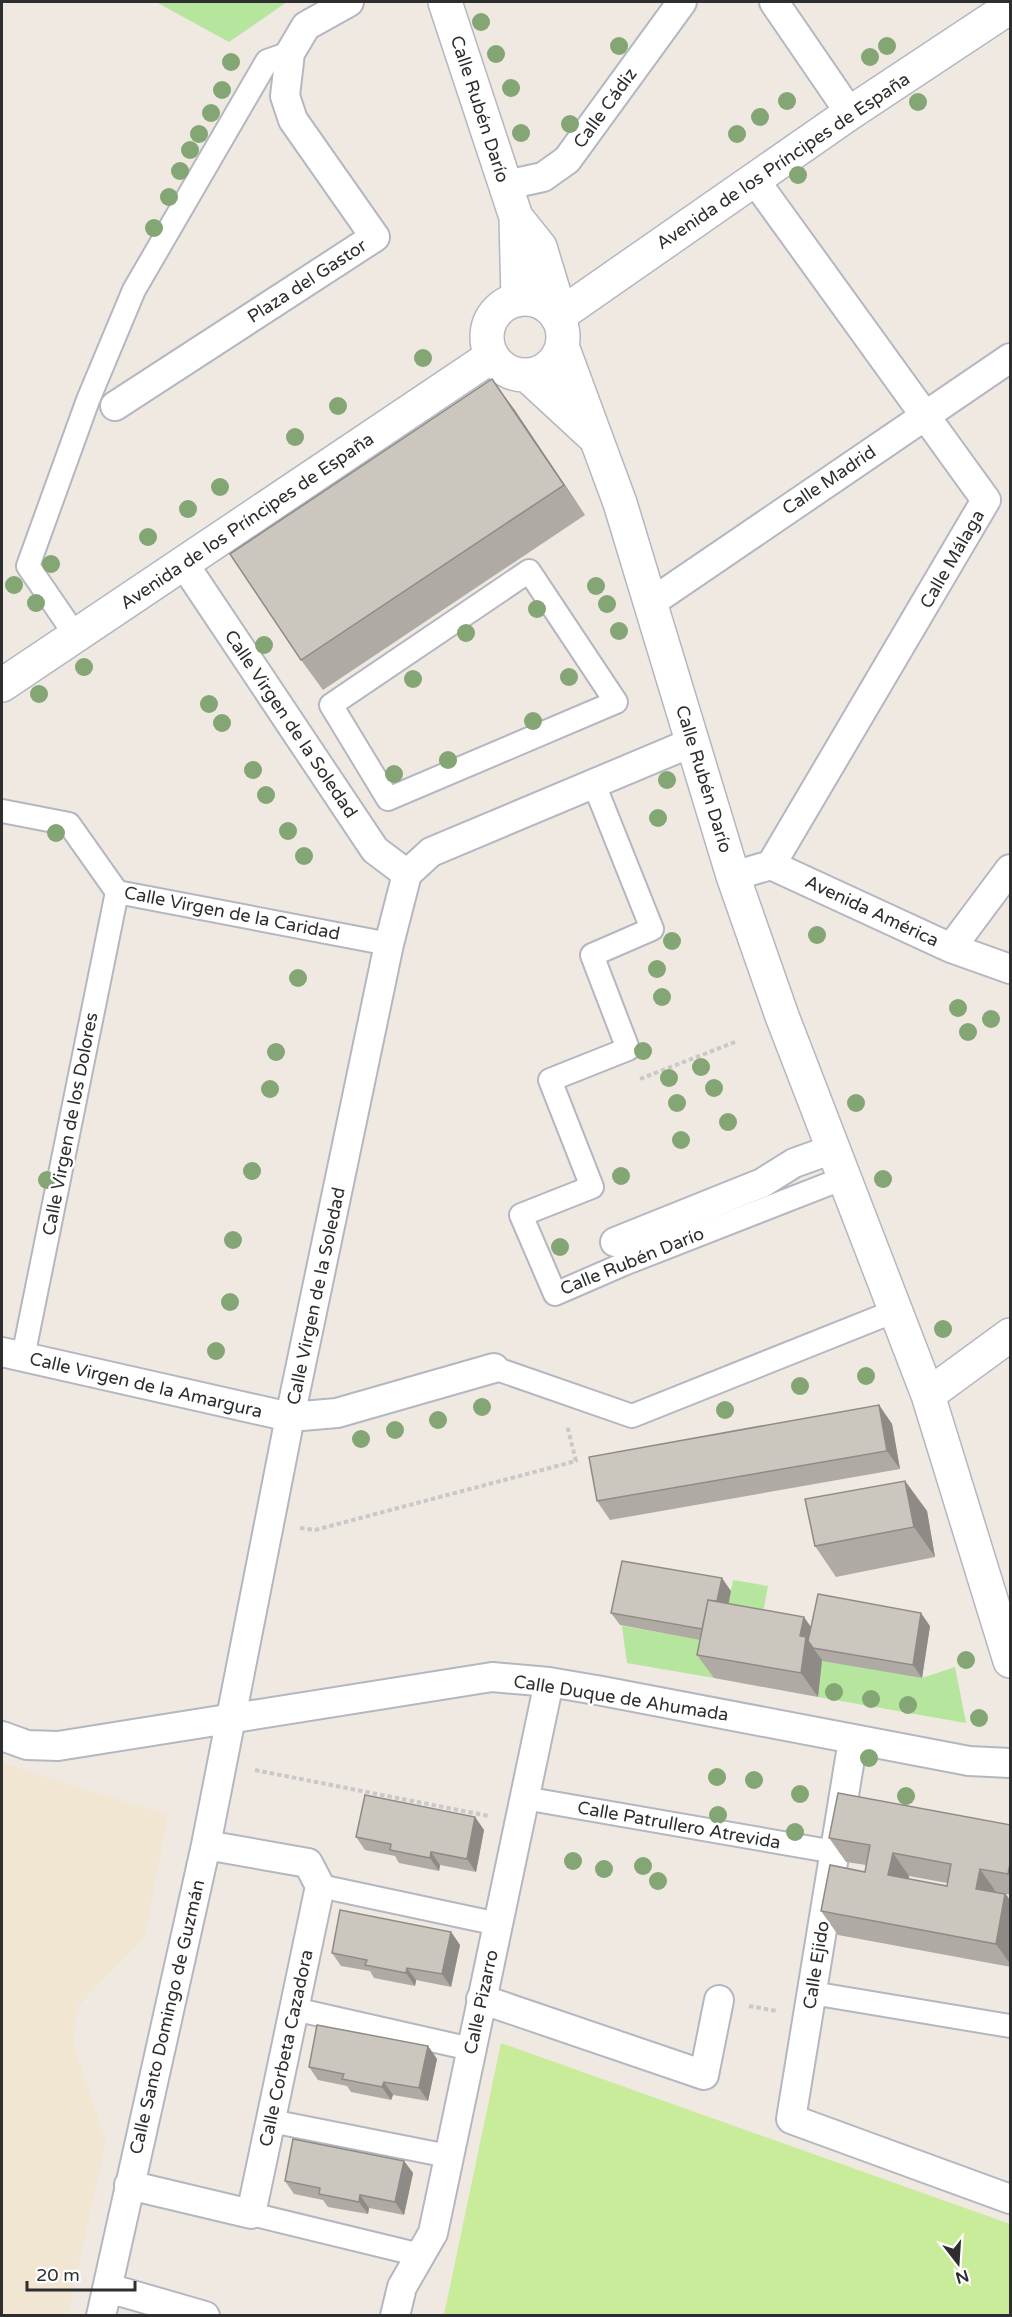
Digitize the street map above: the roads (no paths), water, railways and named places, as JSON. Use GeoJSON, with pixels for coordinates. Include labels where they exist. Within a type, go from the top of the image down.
{"type":"FeatureCollection","features":[{"type":"Feature","properties":{"kind":"street","name":"Plaza del Gastor"},"geometry":{"type":"LineString","coordinates":[[115,406],[375,237],[292,120],[285,96],[290,53],[306,26],[349,2]]}},
{"type":"Feature","properties":{"kind":"street","name":"Calle Rubén Darío"},"geometry":{"type":"LineString","coordinates":[[445,2],[516,217],[518,300]]}},
{"type":"Feature","properties":{"kind":"street","name":"Calle Cádiz"},"geometry":{"type":"LineString","coordinates":[[506,185],[543,177],[567,160],[682,2]]}},
{"type":"Feature","properties":{"kind":"street"},"geometry":{"type":"LineString","coordinates":[[774,2],[850,113]]}},
{"type":"Feature","properties":{"kind":"street","name":"Avenida de los Príncipes de España"},"geometry":{"type":"LineString","coordinates":[[556,323],[754,179],[1011,7]]}},
{"type":"Feature","properties":{"kind":"street"},"geometry":{"type":"LineString","coordinates":[[76,636],[28,566],[84,411],[140,280],[267,61],[290,53]]}},
{"type":"Feature","properties":{"kind":"street","name":"Calle Málaga"},"geometry":{"type":"LineString","coordinates":[[754,179],[986,500],[771,865]]}},
{"type":"Feature","properties":{"kind":"street","name":"Calle Rubén Darío"},"geometry":{"type":"LineString","coordinates":[[516,217],[540,247],[554,293],[556,323],[620,503],[733,876],[782,1016],[928,1395],[1011,1661]]}},
{"type":"Feature","properties":{"kind":"street"},"geometry":{"type":"LineString","coordinates":[[518,300],[540,302],[556,323],[558,357],[539,373],[527,375],[507,370],[492,356],[487,333],[490,322],[497,312],[518,300]]}},
{"type":"Feature","properties":{"kind":"street","name":"Avenida de los Príncipes de España"},"geometry":{"type":"LineString","coordinates":[[2,685],[492,356]]}},
{"type":"Feature","properties":{"kind":"street","name":"Calle Madrid"},"geometry":{"type":"LineString","coordinates":[[649,604],[1011,357]]}},
{"type":"Feature","properties":{"kind":"street","name":"Calle Rubén Darío"},"geometry":{"type":"LineString","coordinates":[[527,375],[597,439]]}},
{"type":"Feature","properties":{"kind":"street","name":"Calle Virgen de la Soledad"},"geometry":{"type":"LineString","coordinates":[[183,564],[375,850],[407,874],[390,944],[290,1418],[230,1718]]}},
{"type":"Feature","properties":{"kind":"street"},"geometry":{"type":"LineString","coordinates":[[530,571],[616,702],[388,799],[331,705],[530,571]]}},
{"type":"Feature","properties":{"kind":"street"},"geometry":{"type":"LineString","coordinates":[[407,874],[431,852],[693,742]]}},
{"type":"Feature","properties":{"kind":"street","name":"Calle Rubén Darío"},"geometry":{"type":"LineString","coordinates":[[594,784],[652,929],[592,955],[628,1049],[550,1080],[592,1187],[521,1215],[555,1294],[839,1163]]}},
{"type":"Feature","properties":{"kind":"street","name":"Calle Virgen de la Caridad"},"geometry":{"type":"LineString","coordinates":[[2,811],[69,824],[117,892],[390,944]]}},
{"type":"Feature","properties":{"kind":"street"},"geometry":{"type":"LineString","coordinates":[[733,876],[771,865]]}},
{"type":"Feature","properties":{"kind":"street","name":"Avenida América"},"geometry":{"type":"LineString","coordinates":[[771,865],[951,948],[1011,969]]}},
{"type":"Feature","properties":{"kind":"street"},"geometry":{"type":"LineString","coordinates":[[951,948],[1011,869]]}},
{"type":"Feature","properties":{"kind":"street","name":"Calle Virgen de los Dolores"},"geometry":{"type":"LineString","coordinates":[[12,1355],[117,892]]}},
{"type":"Feature","properties":{"kind":"street","name":"Calle Rubén Darío"},"geometry":{"type":"LineString","coordinates":[[615,1242],[762,1183],[794,1163],[839,1163]]}},
{"type":"Feature","properties":{"kind":"street"},"geometry":{"type":"LineString","coordinates":[[290,1418],[337,1413],[494,1368],[632,1416],[895,1311]]}},
{"type":"Feature","properties":{"kind":"street"},"geometry":{"type":"LineString","coordinates":[[928,1395],[1011,1335]]}},
{"type":"Feature","properties":{"kind":"street","name":"Calle Virgen de la Amargura"},"geometry":{"type":"LineString","coordinates":[[12,1355],[290,1418]]}},
{"type":"Feature","properties":{"kind":"street","name":"Calle Duque de Ahumada"},"geometry":{"type":"LineString","coordinates":[[2,1736],[27,1744],[58,1746],[492,1677],[549,1682],[969,1761],[1011,1763]]}},
{"type":"Feature","properties":{"kind":"street","name":"Calle Pizarro"},"geometry":{"type":"LineString","coordinates":[[395,2316],[402,2287],[432,2233],[549,1682]]}},
{"type":"Feature","properties":{"kind":"street","name":"Calle Santo Domingo de Guzmán"},"geometry":{"type":"LineString","coordinates":[[101,2316],[206,1845],[230,1718]]}},
{"type":"Feature","properties":{"kind":"street","name":"Calle Ejido"},"geometry":{"type":"LineString","coordinates":[[853,1740],[791,2119],[1011,2199]]}},
{"type":"Feature","properties":{"kind":"street","name":"Calle Patrullero Atrevida"},"geometry":{"type":"LineString","coordinates":[[521,1810],[835,1852]]}},
{"type":"Feature","properties":{"kind":"street"},"geometry":{"type":"LineString","coordinates":[[206,1845],[308,1863],[320,1886],[498,1924]]}},
{"type":"Feature","properties":{"kind":"street","name":"Calle Corbeta Cazadora"},"geometry":{"type":"LineString","coordinates":[[251,2214],[320,1886]]}},
{"type":"Feature","properties":{"kind":"street"},"geometry":{"type":"LineString","coordinates":[[482,2000],[704,2075],[719,2000]]}},
{"type":"Feature","properties":{"kind":"street"},"geometry":{"type":"LineString","coordinates":[[810,2005],[1011,2026]]}},
{"type":"Feature","properties":{"kind":"street"},"geometry":{"type":"LineString","coordinates":[[294,2009],[471,2049]]}},
{"type":"Feature","properties":{"kind":"street"},"geometry":{"type":"LineString","coordinates":[[271,2121],[448,2157]]}},
{"type":"Feature","properties":{"kind":"street"},"geometry":{"type":"LineString","coordinates":[[129,2185],[420,2254]]}},
{"type":"Feature","properties":{"kind":"street"},"geometry":{"type":"LineString","coordinates":[[108,2288],[205,2316]]}}]}
